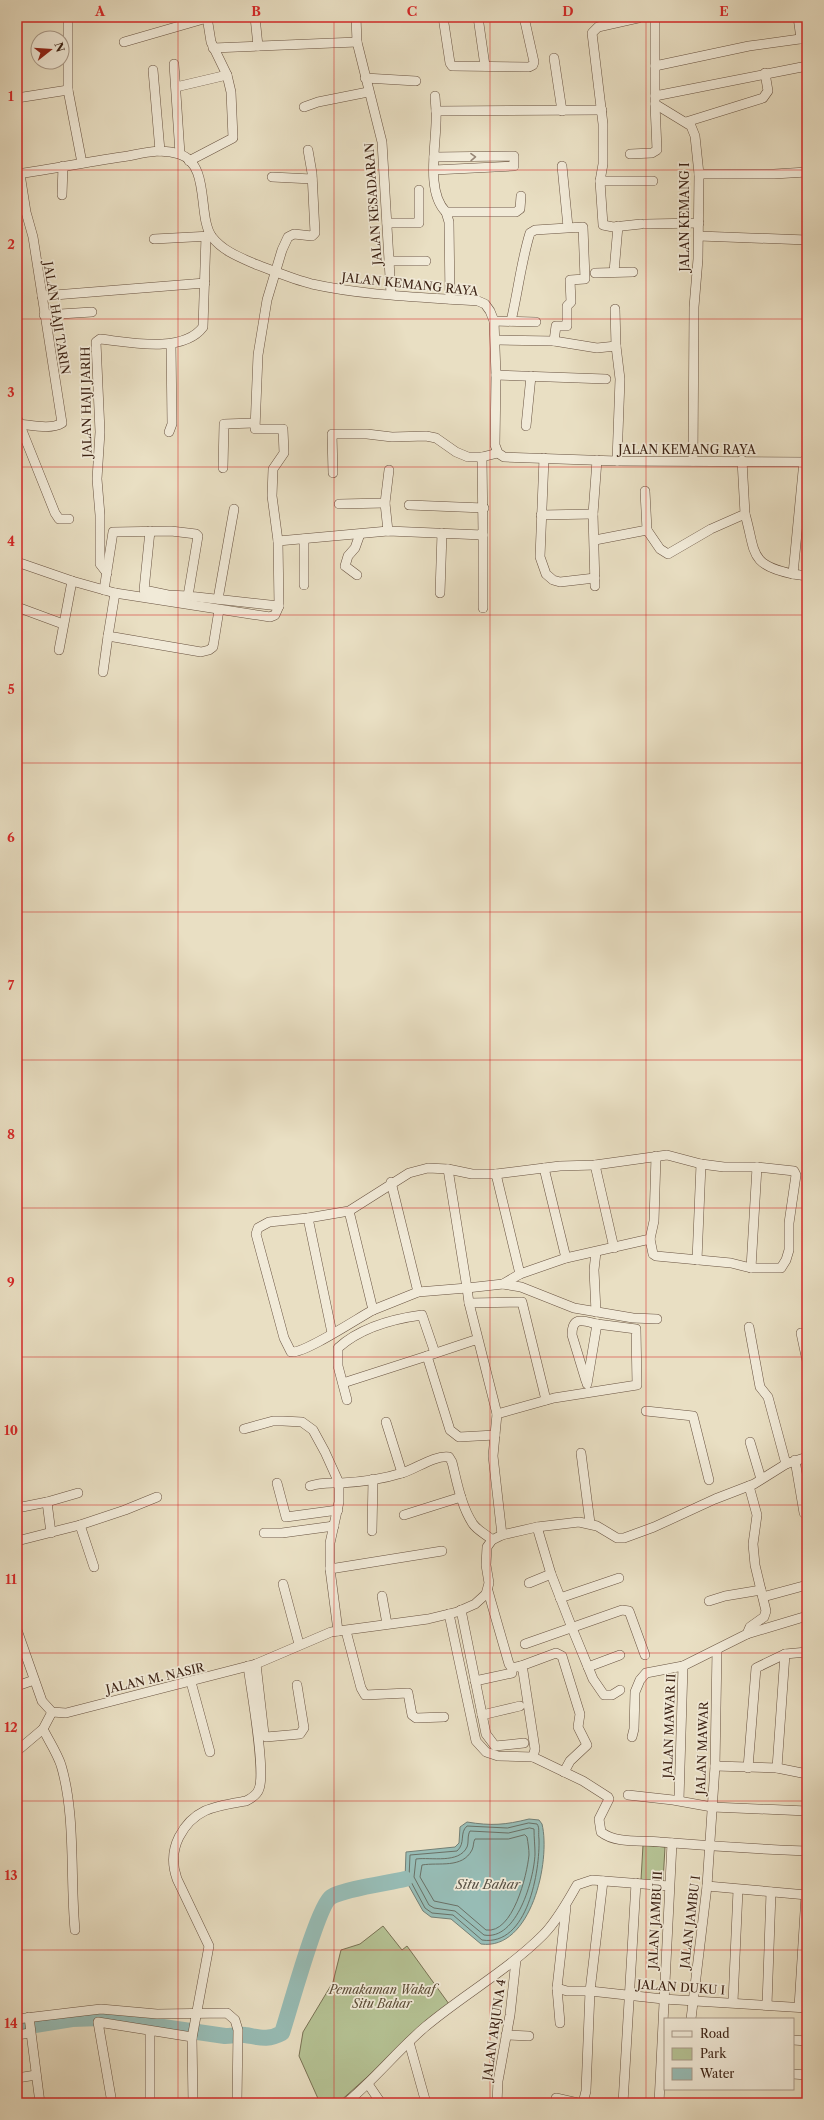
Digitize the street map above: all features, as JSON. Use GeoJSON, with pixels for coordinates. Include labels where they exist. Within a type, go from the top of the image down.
{"type":"FeatureCollection","features":[{"type":"Feature","properties":{"kind":"street"},"geometry":{"type":"LineString","coordinates":[[68,17],[68,90],[82,163]]}},
{"type":"Feature","properties":{"kind":"street"},"geometry":{"type":"LineString","coordinates":[[124,42],[181,21],[207,17],[213,48],[227,75],[233,109],[233,138],[189,161]]}},
{"type":"Feature","properties":{"kind":"street"},"geometry":{"type":"LineString","coordinates":[[255,17],[258,46]]}},
{"type":"Feature","properties":{"kind":"street","name":"JALAN KESADARAN"},"geometry":{"type":"LineString","coordinates":[[356,17],[357,42],[368,92],[382,142],[391,294]]}},
{"type":"Feature","properties":{"kind":"street"},"geometry":{"type":"LineString","coordinates":[[443,17],[450,65],[529,67],[533,66],[534,62],[524,17]]}},
{"type":"Feature","properties":{"kind":"street"},"geometry":{"type":"LineString","coordinates":[[478,17],[485,66]]}},
{"type":"Feature","properties":{"kind":"street"},"geometry":{"type":"LineString","coordinates":[[630,154],[652,153],[657,150],[655,100],[655,17]]}},
{"type":"Feature","properties":{"kind":"street"},"geometry":{"type":"LineString","coordinates":[[655,66],[749,46],[804,38],[798,17]]}},
{"type":"Feature","properties":{"kind":"street"},"geometry":{"type":"LineString","coordinates":[[638,18],[598,27],[592,33],[602,110],[604,154],[600,181],[603,225],[618,226],[699,223]]}},
{"type":"Feature","properties":{"kind":"street"},"geometry":{"type":"LineString","coordinates":[[213,48],[357,42]]}},
{"type":"Feature","properties":{"kind":"street"},"geometry":{"type":"LineString","coordinates":[[554,58],[562,111]]}},
{"type":"Feature","properties":{"kind":"street"},"geometry":{"type":"LineString","coordinates":[[174,64],[180,154]]}},
{"type":"Feature","properties":{"kind":"street"},"geometry":{"type":"LineString","coordinates":[[655,100],[765,73],[807,66]]}},
{"type":"Feature","properties":{"kind":"street"},"geometry":{"type":"LineString","coordinates":[[153,70],[160,151]]}},
{"type":"Feature","properties":{"kind":"street"},"geometry":{"type":"LineString","coordinates":[[655,100],[686,122],[763,98],[768,91],[765,73]]}},
{"type":"Feature","properties":{"kind":"street"},"geometry":{"type":"LineString","coordinates":[[176,87],[227,75]]}},
{"type":"Feature","properties":{"kind":"street"},"geometry":{"type":"LineString","coordinates":[[365,78],[416,81]]}},
{"type":"Feature","properties":{"kind":"street"},"geometry":{"type":"LineString","coordinates":[[17,98],[68,90]]}},
{"type":"Feature","properties":{"kind":"street"},"geometry":{"type":"LineString","coordinates":[[304,107],[318,102],[368,92]]}},
{"type":"Feature","properties":{"kind":"street"},"geometry":{"type":"LineString","coordinates":[[436,96],[437,124],[434,170],[438,201],[446,212],[449,222],[450,299]]}},
{"type":"Feature","properties":{"kind":"street"},"geometry":{"type":"LineString","coordinates":[[436,110],[602,110]]}},
{"type":"Feature","properties":{"kind":"street","name":"JALAN KEMANG I"},"geometry":{"type":"LineString","coordinates":[[686,122],[691,126],[695,136],[699,174],[699,236],[694,307],[693,461]]}},
{"type":"Feature","properties":{"kind":"street"},"geometry":{"type":"LineString","coordinates":[[17,562],[72,581],[115,593],[219,610],[270,617],[275,615],[279,606],[278,541],[272,496],[273,469],[284,453],[283,429],[255,429],[254,423],[258,355],[267,300],[282,250],[290,235],[312,236],[315,233],[312,179],[308,150]]}},
{"type":"Feature","properties":{"kind":"street","name":"JALAN KEMANG RAYA"},"geometry":{"type":"LineString","coordinates":[[19,174],[160,151],[180,154],[189,161],[197,173],[201,186],[208,236],[221,248],[275,272],[333,288],[478,301],[485,304],[494,321],[496,340],[495,445],[498,453],[504,457],[617,461],[805,461]]}},
{"type":"Feature","properties":{"kind":"street"},"geometry":{"type":"LineString","coordinates":[[434,158],[514,156],[514,166],[434,170]]}},
{"type":"Feature","properties":{"kind":"street"},"geometry":{"type":"LineString","coordinates":[[62,195],[63,166]]}},
{"type":"Feature","properties":{"kind":"street"},"geometry":{"type":"LineString","coordinates":[[562,166],[568,226]]}},
{"type":"Feature","properties":{"kind":"street"},"geometry":{"type":"LineString","coordinates":[[699,174],[774,174],[807,172]]}},
{"type":"Feature","properties":{"kind":"street","name":"JALAN HAJI TARIN"},"geometry":{"type":"LineString","coordinates":[[18,421],[45,426],[58,425],[62,423],[42,296],[19,174]]}},
{"type":"Feature","properties":{"kind":"street"},"geometry":{"type":"LineString","coordinates":[[272,178],[312,179]]}},
{"type":"Feature","properties":{"kind":"street"},"geometry":{"type":"LineString","coordinates":[[600,181],[653,181]]}},
{"type":"Feature","properties":{"kind":"street"},"geometry":{"type":"LineString","coordinates":[[387,223],[419,223],[420,190]]}},
{"type":"Feature","properties":{"kind":"street"},"geometry":{"type":"LineString","coordinates":[[446,212],[516,212],[520,209],[521,196]]}},
{"type":"Feature","properties":{"kind":"street"},"geometry":{"type":"LineString","coordinates":[[511,321],[516,300],[522,258],[530,233],[535,230],[568,226],[584,227],[585,279],[570,280],[571,302],[567,306],[567,326],[556,326],[554,341]]}},
{"type":"Feature","properties":{"kind":"street"},"geometry":{"type":"LineString","coordinates":[[614,272],[618,226]]}},
{"type":"Feature","properties":{"kind":"street"},"geometry":{"type":"LineString","coordinates":[[154,239],[208,236]]}},
{"type":"Feature","properties":{"kind":"street","name":"JALAN HAJI JARIH"},"geometry":{"type":"LineString","coordinates":[[107,573],[100,564],[100,515],[97,479],[100,432],[96,342],[100,339],[172,344],[195,336],[203,327],[208,236]]}},
{"type":"Feature","properties":{"kind":"street"},"geometry":{"type":"LineString","coordinates":[[699,236],[807,240]]}},
{"type":"Feature","properties":{"kind":"street"},"geometry":{"type":"LineString","coordinates":[[389,261],[426,261]]}},
{"type":"Feature","properties":{"kind":"street"},"geometry":{"type":"LineString","coordinates":[[595,273],[634,272]]}},
{"type":"Feature","properties":{"kind":"street"},"geometry":{"type":"LineString","coordinates":[[42,296],[205,283]]}},
{"type":"Feature","properties":{"kind":"street"},"geometry":{"type":"LineString","coordinates":[[615,309],[616,346],[620,379],[617,461]]}},
{"type":"Feature","properties":{"kind":"street"},"geometry":{"type":"LineString","coordinates":[[44,315],[92,312]]}},
{"type":"Feature","properties":{"kind":"street"},"geometry":{"type":"LineString","coordinates":[[494,321],[536,322]]}},
{"type":"Feature","properties":{"kind":"street"},"geometry":{"type":"LineString","coordinates":[[496,340],[554,341],[597,348],[616,346]]}},
{"type":"Feature","properties":{"kind":"street"},"geometry":{"type":"LineString","coordinates":[[169,432],[172,424],[172,344]]}},
{"type":"Feature","properties":{"kind":"street"},"geometry":{"type":"LineString","coordinates":[[496,375],[606,379]]}},
{"type":"Feature","properties":{"kind":"street"},"geometry":{"type":"LineString","coordinates":[[526,426],[531,376]]}},
{"type":"Feature","properties":{"kind":"street"},"geometry":{"type":"LineString","coordinates":[[18,421],[55,513],[59,519],[70,519]]}},
{"type":"Feature","properties":{"kind":"street"},"geometry":{"type":"LineString","coordinates":[[223,468],[224,424],[254,423]]}},
{"type":"Feature","properties":{"kind":"street"},"geometry":{"type":"LineString","coordinates":[[333,473],[332,434],[367,434],[392,437],[426,436],[436,438],[456,452],[468,457],[482,457],[498,453]]}},
{"type":"Feature","properties":{"kind":"street"},"geometry":{"type":"LineString","coordinates":[[482,457],[484,508],[483,608]]}},
{"type":"Feature","properties":{"kind":"street"},"geometry":{"type":"LineString","coordinates":[[544,458],[540,557],[546,574],[554,580],[560,582],[595,582],[595,540],[593,514],[597,460]]}},
{"type":"Feature","properties":{"kind":"street"},"geometry":{"type":"LineString","coordinates":[[742,460],[745,514],[753,548],[759,561],[779,571],[807,576]]}},
{"type":"Feature","properties":{"kind":"street"},"geometry":{"type":"LineString","coordinates":[[793,574],[805,461]]}},
{"type":"Feature","properties":{"kind":"street"},"geometry":{"type":"LineString","coordinates":[[388,531],[385,503],[389,470]]}},
{"type":"Feature","properties":{"kind":"street"},"geometry":{"type":"LineString","coordinates":[[645,491],[647,530],[660,549],[668,554],[711,529],[745,514]]}},
{"type":"Feature","properties":{"kind":"street"},"geometry":{"type":"LineString","coordinates":[[339,504],[385,503]]}},
{"type":"Feature","properties":{"kind":"street"},"geometry":{"type":"LineString","coordinates":[[409,505],[484,508]]}},
{"type":"Feature","properties":{"kind":"street"},"geometry":{"type":"LineString","coordinates":[[218,599],[234,509]]}},
{"type":"Feature","properties":{"kind":"street"},"geometry":{"type":"LineString","coordinates":[[541,516],[593,514]]}},
{"type":"Feature","properties":{"kind":"street"},"geometry":{"type":"LineString","coordinates":[[595,540],[647,530]]}},
{"type":"Feature","properties":{"kind":"street"},"geometry":{"type":"LineString","coordinates":[[150,531],[144,590],[168,595],[279,606]]}},
{"type":"Feature","properties":{"kind":"street"},"geometry":{"type":"LineString","coordinates":[[104,590],[113,532],[171,531],[196,534],[198,536],[188,596]]}},
{"type":"Feature","properties":{"kind":"street"},"geometry":{"type":"LineString","coordinates":[[278,541],[388,531],[483,535]]}},
{"type":"Feature","properties":{"kind":"street"},"geometry":{"type":"LineString","coordinates":[[440,593],[442,533]]}},
{"type":"Feature","properties":{"kind":"street"},"geometry":{"type":"LineString","coordinates":[[357,574],[345,566],[348,556],[355,548],[360,534]]}},
{"type":"Feature","properties":{"kind":"street"},"geometry":{"type":"LineString","coordinates":[[304,539],[304,585]]}},
{"type":"Feature","properties":{"kind":"street"},"geometry":{"type":"LineString","coordinates":[[60,650],[72,581]]}},
{"type":"Feature","properties":{"kind":"street"},"geometry":{"type":"LineString","coordinates":[[103,672],[115,593]]}},
{"type":"Feature","properties":{"kind":"street"},"geometry":{"type":"LineString","coordinates":[[17,607],[64,624]]}},
{"type":"Feature","properties":{"kind":"street"},"geometry":{"type":"LineString","coordinates":[[108,636],[201,652],[209,650],[213,647],[219,610]]}},
{"type":"Feature","properties":{"kind":"street"},"geometry":{"type":"LineString","coordinates":[[656,1156],[654,1221],[650,1239],[653,1254],[656,1256],[731,1263],[751,1268],[777,1269],[784,1265],[789,1250],[789,1223],[796,1175],[794,1171],[757,1166],[724,1167],[701,1164],[668,1155],[656,1156],[595,1165],[544,1168],[496,1174],[472,1174],[448,1169],[417,1169],[392,1182],[372,1198],[350,1211],[308,1218],[269,1222],[258,1228],[256,1234],[288,1348],[291,1352],[296,1353],[315,1345],[332,1333],[373,1310],[418,1292],[503,1284],[521,1287],[561,1304],[596,1312],[633,1318],[656,1318]]}},
{"type":"Feature","properties":{"kind":"street"},"geometry":{"type":"LineString","coordinates":[[697,1260],[701,1164]]}},
{"type":"Feature","properties":{"kind":"street"},"geometry":{"type":"LineString","coordinates":[[595,1165],[614,1248]]}},
{"type":"Feature","properties":{"kind":"street"},"geometry":{"type":"LineString","coordinates":[[751,1268],[757,1166]]}},
{"type":"Feature","properties":{"kind":"street"},"geometry":{"type":"LineString","coordinates":[[544,1168],[566,1258]]}},
{"type":"Feature","properties":{"kind":"street"},"geometry":{"type":"LineString","coordinates":[[448,1169],[469,1304],[497,1414],[493,1456],[502,1535]]}},
{"type":"Feature","properties":{"kind":"street"},"geometry":{"type":"LineString","coordinates":[[496,1174],[520,1274]]}},
{"type":"Feature","properties":{"kind":"street"},"geometry":{"type":"LineString","coordinates":[[392,1182],[418,1292]]}},
{"type":"Feature","properties":{"kind":"street"},"geometry":{"type":"LineString","coordinates":[[350,1211],[373,1310]]}},
{"type":"Feature","properties":{"kind":"street"},"geometry":{"type":"LineString","coordinates":[[308,1218],[332,1333]]}},
{"type":"Feature","properties":{"kind":"street"},"geometry":{"type":"LineString","coordinates":[[503,1284],[520,1274],[566,1258],[650,1239]]}},
{"type":"Feature","properties":{"kind":"street"},"geometry":{"type":"LineString","coordinates":[[596,1252],[594,1270],[596,1312]]}},
{"type":"Feature","properties":{"kind":"street"},"geometry":{"type":"LineString","coordinates":[[469,1304],[522,1302],[546,1400]]}},
{"type":"Feature","properties":{"kind":"street"},"geometry":{"type":"LineString","coordinates":[[347,1400],[338,1366],[338,1348],[358,1333],[395,1318],[422,1315],[450,1430],[459,1437],[495,1435]]}},
{"type":"Feature","properties":{"kind":"street"},"geometry":{"type":"LineString","coordinates":[[497,1414],[588,1388],[637,1385],[636,1329],[597,1324],[581,1320],[575,1322],[572,1327],[572,1335],[588,1388]]}},
{"type":"Feature","properties":{"kind":"street"},"geometry":{"type":"LineString","coordinates":[[588,1388],[597,1324]]}},
{"type":"Feature","properties":{"kind":"street"},"geometry":{"type":"LineString","coordinates":[[749,1327],[760,1388],[768,1397],[790,1462],[804,1513]]}},
{"type":"Feature","properties":{"kind":"street"},"geometry":{"type":"LineString","coordinates":[[801,1333],[807,1361]]}},
{"type":"Feature","properties":{"kind":"street"},"geometry":{"type":"LineString","coordinates":[[343,1383],[478,1339]]}},
{"type":"Feature","properties":{"kind":"street"},"geometry":{"type":"LineString","coordinates":[[646,1411],[692,1416],[709,1480]]}},
{"type":"Feature","properties":{"kind":"street"},"geometry":{"type":"LineString","coordinates":[[244,1429],[273,1421],[302,1422],[309,1426],[325,1452],[339,1483],[338,1510],[330,1543],[330,1569],[342,1631],[362,1692],[365,1695],[383,1696],[408,1693],[412,1715],[416,1718],[444,1717]]}},
{"type":"Feature","properties":{"kind":"street"},"geometry":{"type":"LineString","coordinates":[[386,1422],[402,1473]]}},
{"type":"Feature","properties":{"kind":"street"},"geometry":{"type":"LineString","coordinates":[[750,1442],[761,1479]]}},
{"type":"Feature","properties":{"kind":"street"},"geometry":{"type":"LineString","coordinates":[[581,1453],[590,1523]]}},
{"type":"Feature","properties":{"kind":"street"},"geometry":{"type":"LineString","coordinates":[[310,1486],[328,1482],[339,1483],[373,1479],[402,1473],[438,1459],[449,1457],[452,1462],[461,1497],[473,1524],[492,1540]]}},
{"type":"Feature","properties":{"kind":"street"},"geometry":{"type":"LineString","coordinates":[[563,1771],[570,1761],[586,1747],[578,1727],[580,1714],[562,1656],[556,1653],[512,1668],[509,1664],[488,1591],[489,1583],[485,1555],[492,1540],[502,1535],[537,1527],[579,1522],[590,1523],[617,1538],[624,1538],[749,1486],[790,1462],[807,1457]]}},
{"type":"Feature","properties":{"kind":"street"},"geometry":{"type":"LineString","coordinates":[[372,1531],[373,1479]]}},
{"type":"Feature","properties":{"kind":"street"},"geometry":{"type":"LineString","coordinates":[[277,1483],[286,1517],[338,1510]]}},
{"type":"Feature","properties":{"kind":"street"},"geometry":{"type":"LineString","coordinates":[[748,1631],[764,1616],[766,1611],[753,1544],[757,1515],[749,1486]]}},
{"type":"Feature","properties":{"kind":"street"},"geometry":{"type":"LineString","coordinates":[[17,1508],[47,1502],[78,1493]]}},
{"type":"Feature","properties":{"kind":"street"},"geometry":{"type":"LineString","coordinates":[[17,1541],[80,1525],[158,1497]]}},
{"type":"Feature","properties":{"kind":"street"},"geometry":{"type":"LineString","coordinates":[[404,1515],[461,1497]]}},
{"type":"Feature","properties":{"kind":"street"},"geometry":{"type":"LineString","coordinates":[[47,1502],[51,1533]]}},
{"type":"Feature","properties":{"kind":"street"},"geometry":{"type":"LineString","coordinates":[[80,1525],[94,1567]]}},
{"type":"Feature","properties":{"kind":"street"},"geometry":{"type":"LineString","coordinates":[[264,1533],[282,1533],[334,1526]]}},
{"type":"Feature","properties":{"kind":"street"},"geometry":{"type":"LineString","coordinates":[[537,1527],[551,1574],[588,1667],[604,1695],[612,1695],[620,1690]]}},
{"type":"Feature","properties":{"kind":"street"},"geometry":{"type":"LineString","coordinates":[[330,1569],[442,1551]]}},
{"type":"Feature","properties":{"kind":"street"},"geometry":{"type":"LineString","coordinates":[[529,1583],[551,1574]]}},
{"type":"Feature","properties":{"kind":"street"},"geometry":{"type":"LineString","coordinates":[[560,1598],[619,1578]]}},
{"type":"Feature","properties":{"kind":"street"},"geometry":{"type":"LineString","coordinates":[[283,1584],[299,1644]]}},
{"type":"Feature","properties":{"kind":"street"},"geometry":{"type":"LineString","coordinates":[[709,1601],[725,1596],[762,1594],[807,1585]]}},
{"type":"Feature","properties":{"kind":"street","name":"JALAN M. NASIR"},"geometry":{"type":"LineString","coordinates":[[52,1712],[66,1713],[191,1682],[252,1665],[299,1644],[342,1631],[449,1614],[475,1604],[483,1598],[488,1591]]}},
{"type":"Feature","properties":{"kind":"street"},"geometry":{"type":"LineString","coordinates":[[382,1596],[387,1624]]}},
{"type":"Feature","properties":{"kind":"street"},"geometry":{"type":"LineString","coordinates":[[461,1610],[486,1734],[495,1746],[524,1742]]}},
{"type":"Feature","properties":{"kind":"street"},"geometry":{"type":"LineString","coordinates":[[525,1644],[622,1610],[629,1611],[645,1655]]}},
{"type":"Feature","properties":{"kind":"street"},"geometry":{"type":"LineString","coordinates":[[449,1614],[476,1741],[486,1752],[492,1754],[533,1757],[563,1771],[608,1797],[609,1799],[599,1819],[601,1832],[606,1836],[626,1840],[710,1847],[807,1851]]}},
{"type":"Feature","properties":{"kind":"street"},"geometry":{"type":"LineString","coordinates":[[748,1631],[807,1616]]}},
{"type":"Feature","properties":{"kind":"street"},"geometry":{"type":"LineString","coordinates":[[17,1630],[42,1701],[52,1712],[43,1729],[17,1751]]}},
{"type":"Feature","properties":{"kind":"street","name":"JALAN MAWAR II"},"geometry":{"type":"LineString","coordinates":[[679,1800],[683,1666],[717,1650],[748,1631]]}},
{"type":"Feature","properties":{"kind":"street","name":"JALAN MAWAR"},"geometry":{"type":"LineString","coordinates":[[710,1847],[715,1766],[717,1650]]}},
{"type":"Feature","properties":{"kind":"street"},"geometry":{"type":"LineString","coordinates":[[748,1768],[756,1668],[785,1654],[807,1652]]}},
{"type":"Feature","properties":{"kind":"street"},"geometry":{"type":"LineString","coordinates":[[777,1768],[785,1654]]}},
{"type":"Feature","properties":{"kind":"street"},"geometry":{"type":"LineString","coordinates":[[588,1667],[620,1655]]}},
{"type":"Feature","properties":{"kind":"street"},"geometry":{"type":"LineString","coordinates":[[252,1665],[264,1734],[266,1737],[300,1734],[302,1732],[304,1728],[297,1686]]}},
{"type":"Feature","properties":{"kind":"street"},"geometry":{"type":"LineString","coordinates":[[193,2103],[192,2038],[208,1946],[176,1879],[174,1870],[174,1855],[177,1841],[184,1828],[192,1818],[205,1810],[246,1801],[252,1798],[259,1790],[261,1779],[252,1665]]}},
{"type":"Feature","properties":{"kind":"street"},"geometry":{"type":"LineString","coordinates":[[521,1666],[535,1749],[533,1757]]}},
{"type":"Feature","properties":{"kind":"street"},"geometry":{"type":"LineString","coordinates":[[632,1737],[634,1729],[635,1692],[640,1680],[646,1673],[683,1666]]}},
{"type":"Feature","properties":{"kind":"street"},"geometry":{"type":"LineString","coordinates":[[475,1681],[512,1673]]}},
{"type":"Feature","properties":{"kind":"street"},"geometry":{"type":"LineString","coordinates":[[17,1686],[34,1680]]}},
{"type":"Feature","properties":{"kind":"street"},"geometry":{"type":"LineString","coordinates":[[191,1682],[210,1752]]}},
{"type":"Feature","properties":{"kind":"street"},"geometry":{"type":"LineString","coordinates":[[482,1715],[520,1706]]}},
{"type":"Feature","properties":{"kind":"street"},"geometry":{"type":"LineString","coordinates":[[43,1729],[60,1764],[65,1788],[72,1844],[72,1893],[75,1930]]}},
{"type":"Feature","properties":{"kind":"street"},"geometry":{"type":"LineString","coordinates":[[715,1766],[777,1768],[807,1774]]}},
{"type":"Feature","properties":{"kind":"street"},"geometry":{"type":"LineString","coordinates":[[628,1795],[679,1800],[712,1807],[807,1811]]}},
{"type":"Feature","properties":{"kind":"street","name":"JALAN JAMBU II"},"geometry":{"type":"LineString","coordinates":[[660,2103],[663,1998],[672,1843]]}},
{"type":"Feature","properties":{"kind":"street","name":"JALAN JAMBU I"},"geometry":{"type":"LineString","coordinates":[[692,2018],[692,1999],[707,1886],[710,1847]]}},
{"type":"Feature","properties":{"kind":"street"},"geometry":{"type":"LineString","coordinates":[[346,2103],[368,2084],[409,2042],[455,2003],[516,1960],[544,1934],[566,1905],[577,1884],[592,1880],[669,1886]]}},
{"type":"Feature","properties":{"kind":"street"},"geometry":{"type":"LineString","coordinates":[[583,2103],[586,2091],[590,1991],[603,1881]]}},
{"type":"Feature","properties":{"kind":"street"},"geometry":{"type":"LineString","coordinates":[[623,2103],[628,1996],[636,1883]]}},
{"type":"Feature","properties":{"kind":"street"},"geometry":{"type":"LineString","coordinates":[[707,1886],[738,1890],[807,1895],[803,2007]]}},
{"type":"Feature","properties":{"kind":"street"},"geometry":{"type":"LineString","coordinates":[[733,2002],[738,1890]]}},
{"type":"Feature","properties":{"kind":"street"},"geometry":{"type":"LineString","coordinates":[[767,2005],[771,1892]]}},
{"type":"Feature","properties":{"kind":"street"},"geometry":{"type":"LineString","coordinates":[[560,2023],[557,1986],[566,1905]]}},
{"type":"Feature","properties":{"kind":"street","name":"JALAN ARJUNA 4"},"geometry":{"type":"LineString","coordinates":[[497,2103],[498,2082],[516,1960]]}},
{"type":"Feature","properties":{"kind":"street","name":"JALAN DUKU I"},"geometry":{"type":"LineString","coordinates":[[557,1986],[567,1991],[590,1991],[628,1996],[803,2007]]}},
{"type":"Feature","properties":{"kind":"street"},"geometry":{"type":"LineString","coordinates":[[17,2035],[30,2025],[101,2009],[157,2014],[227,2012],[233,2016],[238,2035],[237,2103]]}},
{"type":"Feature","properties":{"kind":"street"},"geometry":{"type":"LineString","coordinates":[[17,2019],[30,2025]]}},
{"type":"Feature","properties":{"kind":"street"},"geometry":{"type":"LineString","coordinates":[[112,2103],[98,2022],[192,2038]]}},
{"type":"Feature","properties":{"kind":"street"},"geometry":{"type":"LineString","coordinates":[[30,2025],[40,2103]]}},
{"type":"Feature","properties":{"kind":"street"},"geometry":{"type":"LineString","coordinates":[[150,2031],[150,2103]]}},
{"type":"Feature","properties":{"kind":"street"},"geometry":{"type":"LineString","coordinates":[[506,2035],[529,2036]]}},
{"type":"Feature","properties":{"kind":"street"},"geometry":{"type":"LineString","coordinates":[[794,2040],[807,2041]]}},
{"type":"Feature","properties":{"kind":"street"},"geometry":{"type":"LineString","coordinates":[[409,2042],[426,2103]]}},
{"type":"Feature","properties":{"kind":"street"},"geometry":{"type":"LineString","coordinates":[[794,2074],[807,2074]]}},
{"type":"Feature","properties":{"kind":"street"},"geometry":{"type":"LineString","coordinates":[[17,2078],[36,2075]]}},
{"type":"Feature","properties":{"kind":"street"},"geometry":{"type":"LineString","coordinates":[[368,2084],[381,2103]]}},
{"type":"Feature","properties":{"kind":"street"},"geometry":{"type":"LineString","coordinates":[[556,2098],[578,2103]]}},
{"type":"Feature","properties":{"kind":"green space"},"geometry":{"type":"Polygon","coordinates":[[[643,1845],[665,1847],[663,1882],[641,1880],[643,1845]]]}},
{"type":"Feature","properties":{"kind":"green space","name":"Pemakaman Wakaf Situ Bahar"},"geometry":{"type":"Polygon","coordinates":[[[383,1926],[402,1950],[407,1946],[449,2004],[338,2103],[320,2103],[299,2056],[303,2032],[333,1982],[341,1950],[360,1944],[383,1926]]]}},
{"type":"Feature","properties":{"kind":"water","name":"Situ Bahar"},"geometry":{"type":"Polygon","coordinates":[[[529,1819],[539,1820],[542,1824],[544,1840],[543,1859],[540,1880],[534,1900],[525,1919],[513,1933],[498,1942],[481,1944],[451,1919],[431,1917],[423,1911],[405,1879],[406,1852],[455,1847],[459,1843],[460,1827],[467,1822],[498,1824],[513,1823],[529,1819]]]}},
{"type":"Feature","properties":{"kind":"waterway"},"geometry":{"type":"LineString","coordinates":[[17,2028],[72,2019],[101,2018],[225,2036],[243,2035],[263,2038],[272,2037],[282,2033],[297,1983],[325,1904],[331,1897],[346,1891],[405,1879]]}}]}
